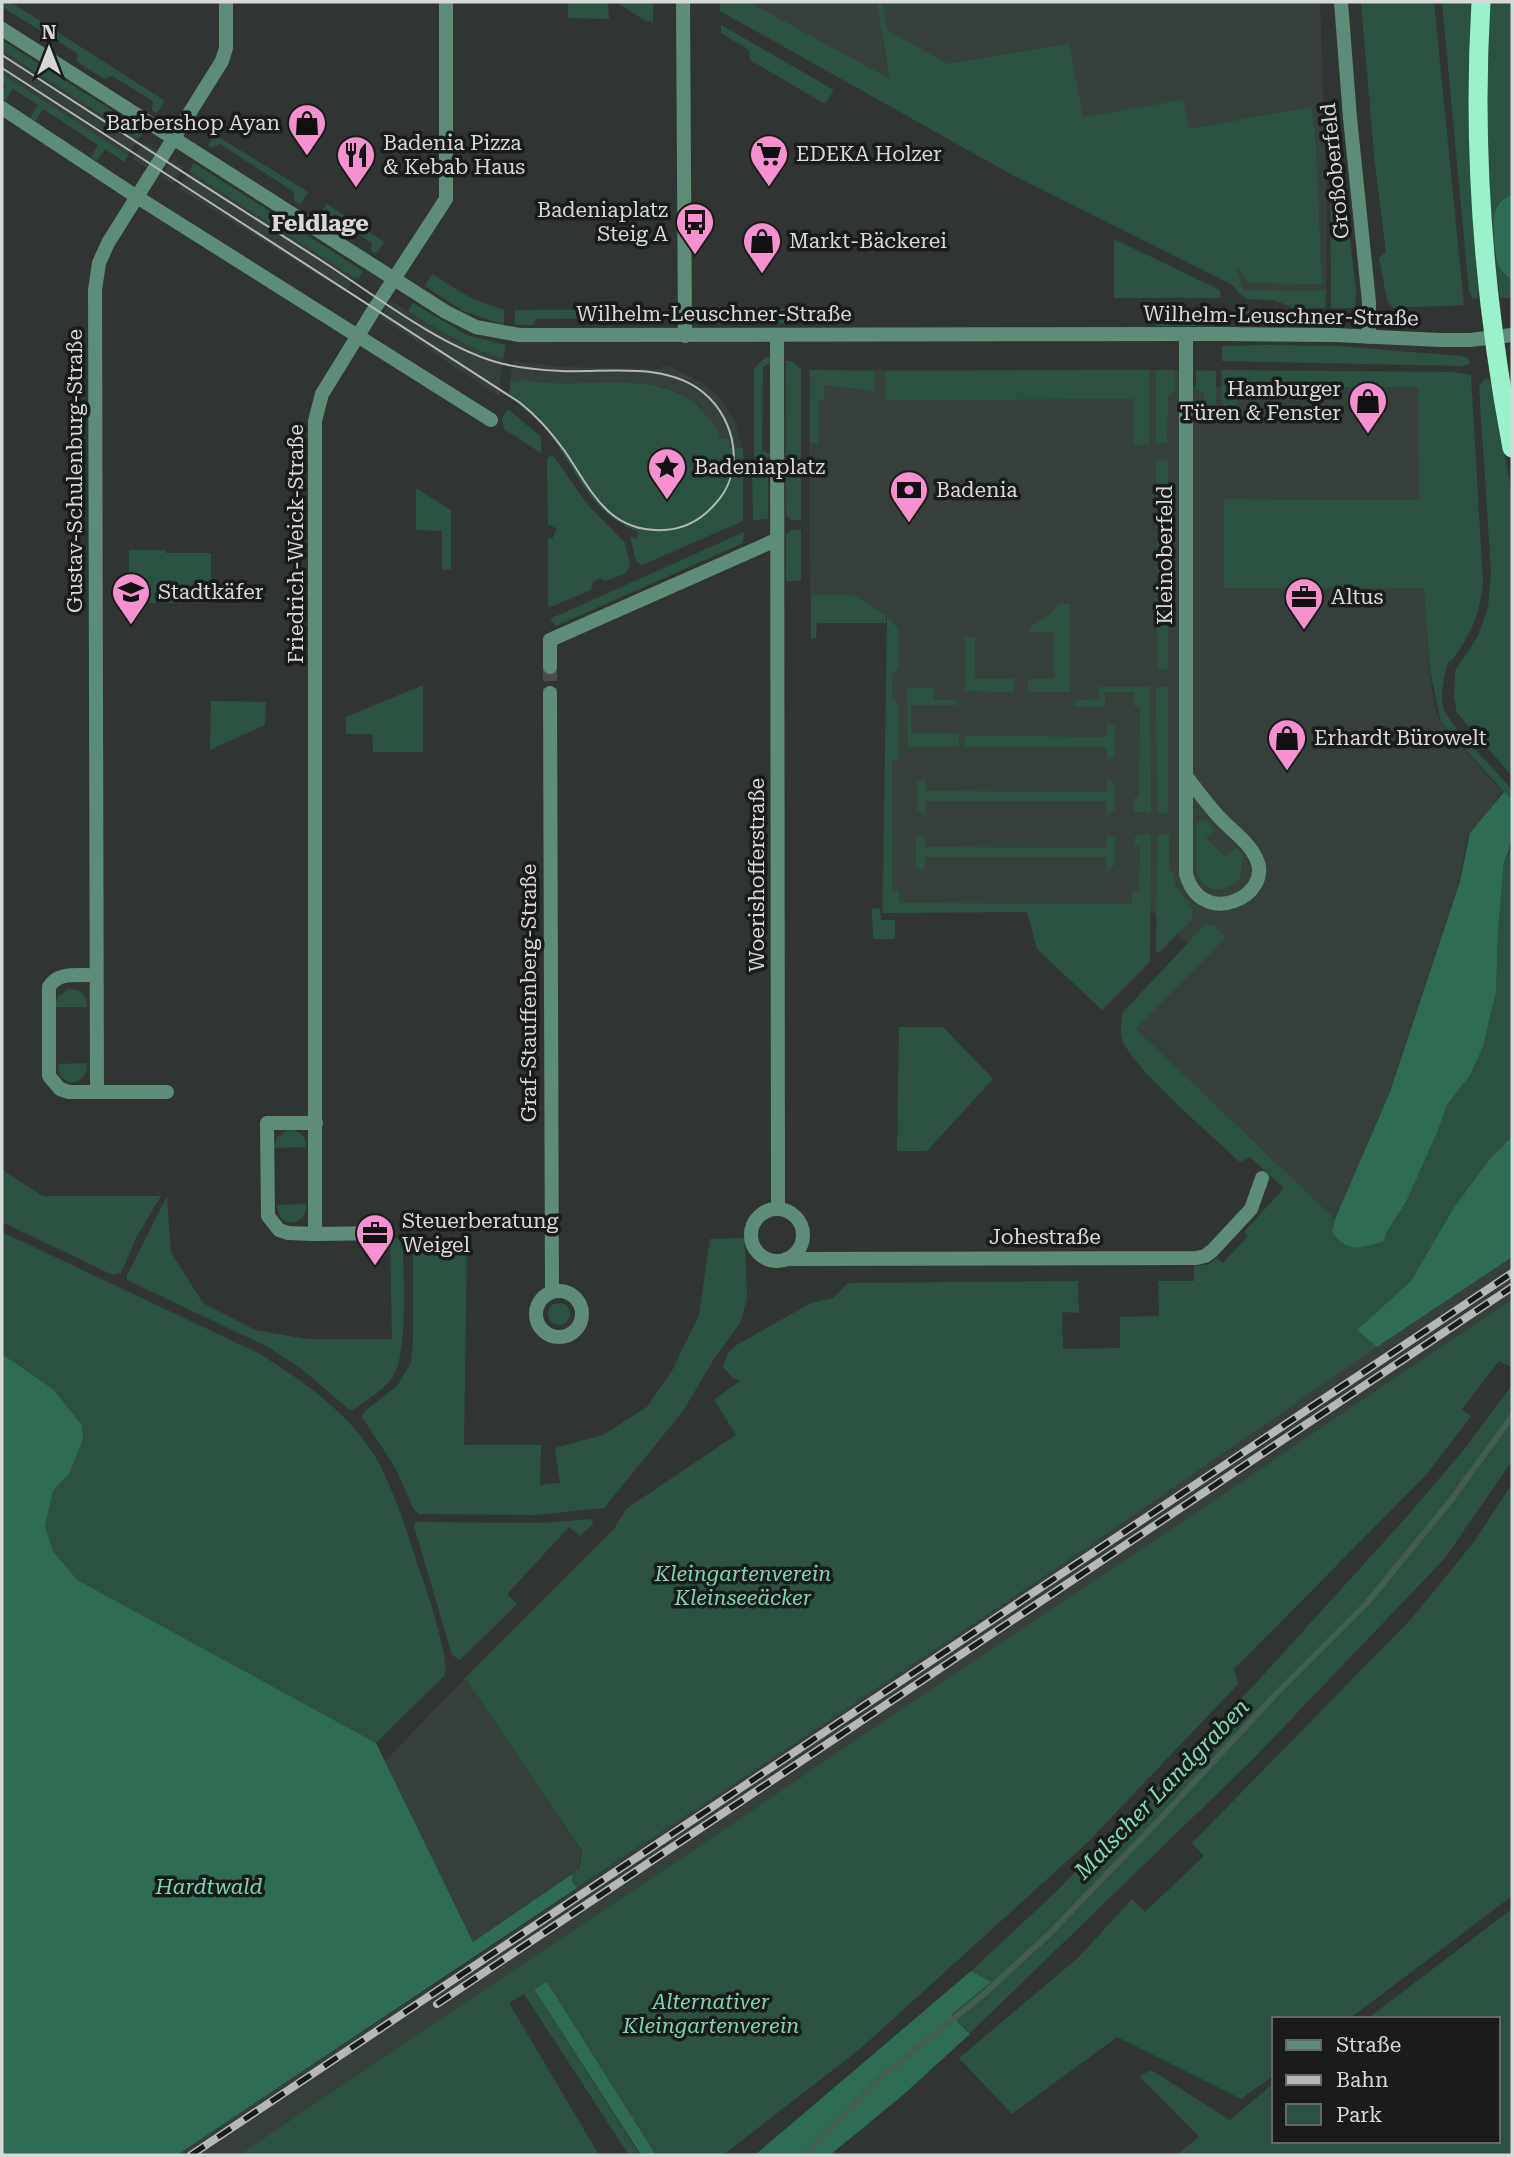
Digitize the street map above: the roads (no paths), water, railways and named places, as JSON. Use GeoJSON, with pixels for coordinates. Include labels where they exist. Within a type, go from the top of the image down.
{"type":"FeatureCollection","features":[{"type":"Feature","properties":{"kind":"highway"},"geometry":{"type":"LineString","coordinates":[[1481,2],[1478,129],[1488,293],[1503,336],[1512,448]]}},
{"type":"Feature","properties":{"kind":"street","name":"Gustav-Schulenburg-Straße"},"geometry":{"type":"LineString","coordinates":[[97,1091],[95,290],[99,263],[108,243],[222,61],[226,41],[226,2]]}},
{"type":"Feature","properties":{"kind":"street","name":"Friedrich-Weick-Straße"},"geometry":{"type":"LineString","coordinates":[[315,1234],[315,421],[322,394],[447,195],[446,2]]}},
{"type":"Feature","properties":{"kind":"street"},"geometry":{"type":"LineString","coordinates":[[683,2],[685,336]]}},
{"type":"Feature","properties":{"kind":"street","name":"Großoberfeld"},"geometry":{"type":"LineString","coordinates":[[1341,2],[1369,302],[1369,337]]}},
{"type":"Feature","properties":{"kind":"street","name":"Wilhelm-Leuschner-Straße"},"geometry":{"type":"LineString","coordinates":[[2,29],[393,280],[460,321],[493,332],[519,335],[685,336],[1186,335],[1440,340],[1503,336]]}},
{"type":"Feature","properties":{"kind":"street"},"geometry":{"type":"LineString","coordinates":[[2,108],[137,197],[491,420]]}},
{"type":"Feature","properties":{"kind":"street","name":"Kleinoberfeld"},"geometry":{"type":"LineString","coordinates":[[1186,335],[1186,776],[1186,874],[1188,882],[1204,900],[1217,904],[1231,903],[1246,895],[1255,883],[1259,867],[1256,857],[1186,776]]}},
{"type":"Feature","properties":{"kind":"street"},"geometry":{"type":"LineString","coordinates":[[550,667],[550,640],[776,540],[777,336]]}},
{"type":"Feature","properties":{"kind":"street","name":"Woerishofferstraße"},"geometry":{"type":"LineString","coordinates":[[776,540],[778,1209]]}},
{"type":"Feature","properties":{"kind":"street","name":"Graf-Stauffenberg-Straße"},"geometry":{"type":"LineString","coordinates":[[550,693],[552,1292]]}},
{"type":"Feature","properties":{"kind":"street"},"geometry":{"type":"LineString","coordinates":[[95,975],[62,976],[48,987],[47,1068],[53,1084],[60,1090],[69,1092],[167,1091]]}},
{"type":"Feature","properties":{"kind":"street"},"geometry":{"type":"LineString","coordinates":[[316,1123],[267,1123],[268,1216],[279,1230],[288,1233],[386,1233]]}},
{"type":"Feature","properties":{"kind":"street","name":"Johestraße"},"geometry":{"type":"LineString","coordinates":[[786,1259],[1196,1258],[1212,1251],[1251,1209],[1262,1178]]}},
{"type":"Feature","properties":{"kind":"street"},"geometry":{"type":"LineString","coordinates":[[778,1209],[790,1212],[797,1218],[803,1233],[802,1243],[794,1254],[786,1259],[769,1259],[762,1255],[752,1242],[751,1233],[758,1218],[766,1211],[778,1209]]}},
{"type":"Feature","properties":{"kind":"waterway","name":"Malscher Landgraben"},"geometry":{"type":"LineString","coordinates":[[805,2155],[879,2079],[984,1994],[1049,1934],[1273,1697],[1366,1604],[1452,1499],[1512,1416]]}},
{"type":"Feature","properties":{"kind":"tunnel"},"geometry":{"type":"LineString","coordinates":[[550,667],[550,693]]}},
{"type":"Feature","properties":{"kind":"tram line"},"geometry":{"type":"LineString","coordinates":[[2,55],[406,318],[452,344],[496,362],[520,367],[561,371],[636,371],[672,376],[689,383],[715,404],[730,432],[733,462],[731,477],[724,491],[704,514],[679,528],[644,529],[614,516],[592,493],[549,431],[519,402],[2,68]]}},
{"type":"Feature","properties":{"kind":"railway"},"geometry":{"type":"LineString","coordinates":[[191,2155],[1512,1273]]}},
{"type":"Feature","properties":{"kind":"railway"},"geometry":{"type":"LineString","coordinates":[[437,2004],[1512,1287]]}},
{"type":"Feature","properties":{"kind":"place","name":"Barbershop Ayan"},"geometry":{"type":"Point","coordinates":[307,157]}},
{"type":"Feature","properties":{"kind":"place","name":"EDEKA Holzer"},"geometry":{"type":"Point","coordinates":[769,188]}},
{"type":"Feature","properties":{"kind":"place","name":"Badenia Pizza & Kebab Haus"},"geometry":{"type":"Point","coordinates":[356,189]}},
{"type":"Feature","properties":{"kind":"place","name":"Badeniaplatz Steig A"},"geometry":{"type":"Point","coordinates":[695,256]}},
{"type":"Feature","properties":{"kind":"place","name":"Markt-Bäckerei"},"geometry":{"type":"Point","coordinates":[762,275]}},
{"type":"Feature","properties":{"kind":"place","name":"Hamburger Türen & Fenster"},"geometry":{"type":"Point","coordinates":[1368,435]}},
{"type":"Feature","properties":{"kind":"place","name":"Badeniaplatz"},"geometry":{"type":"Point","coordinates":[667,501]}},
{"type":"Feature","properties":{"kind":"place","name":"Badenia"},"geometry":{"type":"Point","coordinates":[909,524]}},
{"type":"Feature","properties":{"kind":"place","name":"Stadtkäfer"},"geometry":{"type":"Point","coordinates":[131,626]}},
{"type":"Feature","properties":{"kind":"place","name":"Altus"},"geometry":{"type":"Point","coordinates":[1304,631]}},
{"type":"Feature","properties":{"kind":"place","name":"Erhardt Bürowelt"},"geometry":{"type":"Point","coordinates":[1287,772]}},
{"type":"Feature","properties":{"kind":"place","name":"Steuerberatung Weigel"},"geometry":{"type":"Point","coordinates":[375,1267]}},
{"type":"Feature","properties":{"kind":"district","name":"Feldlage"},"geometry":{"type":"Point","coordinates":[320,223]}},
{"type":"Feature","properties":{"kind":"park label","name":"Kleingartenverein Kleinseeäcker"},"geometry":{"type":"Point","coordinates":[743,1586]}},
{"type":"Feature","properties":{"kind":"park label","name":"Hardtwald"},"geometry":{"type":"Point","coordinates":[209,1887]}},
{"type":"Feature","properties":{"kind":"park label","name":"Alternativer Kleingartenverein"},"geometry":{"type":"Point","coordinates":[711,2014]}}]}
